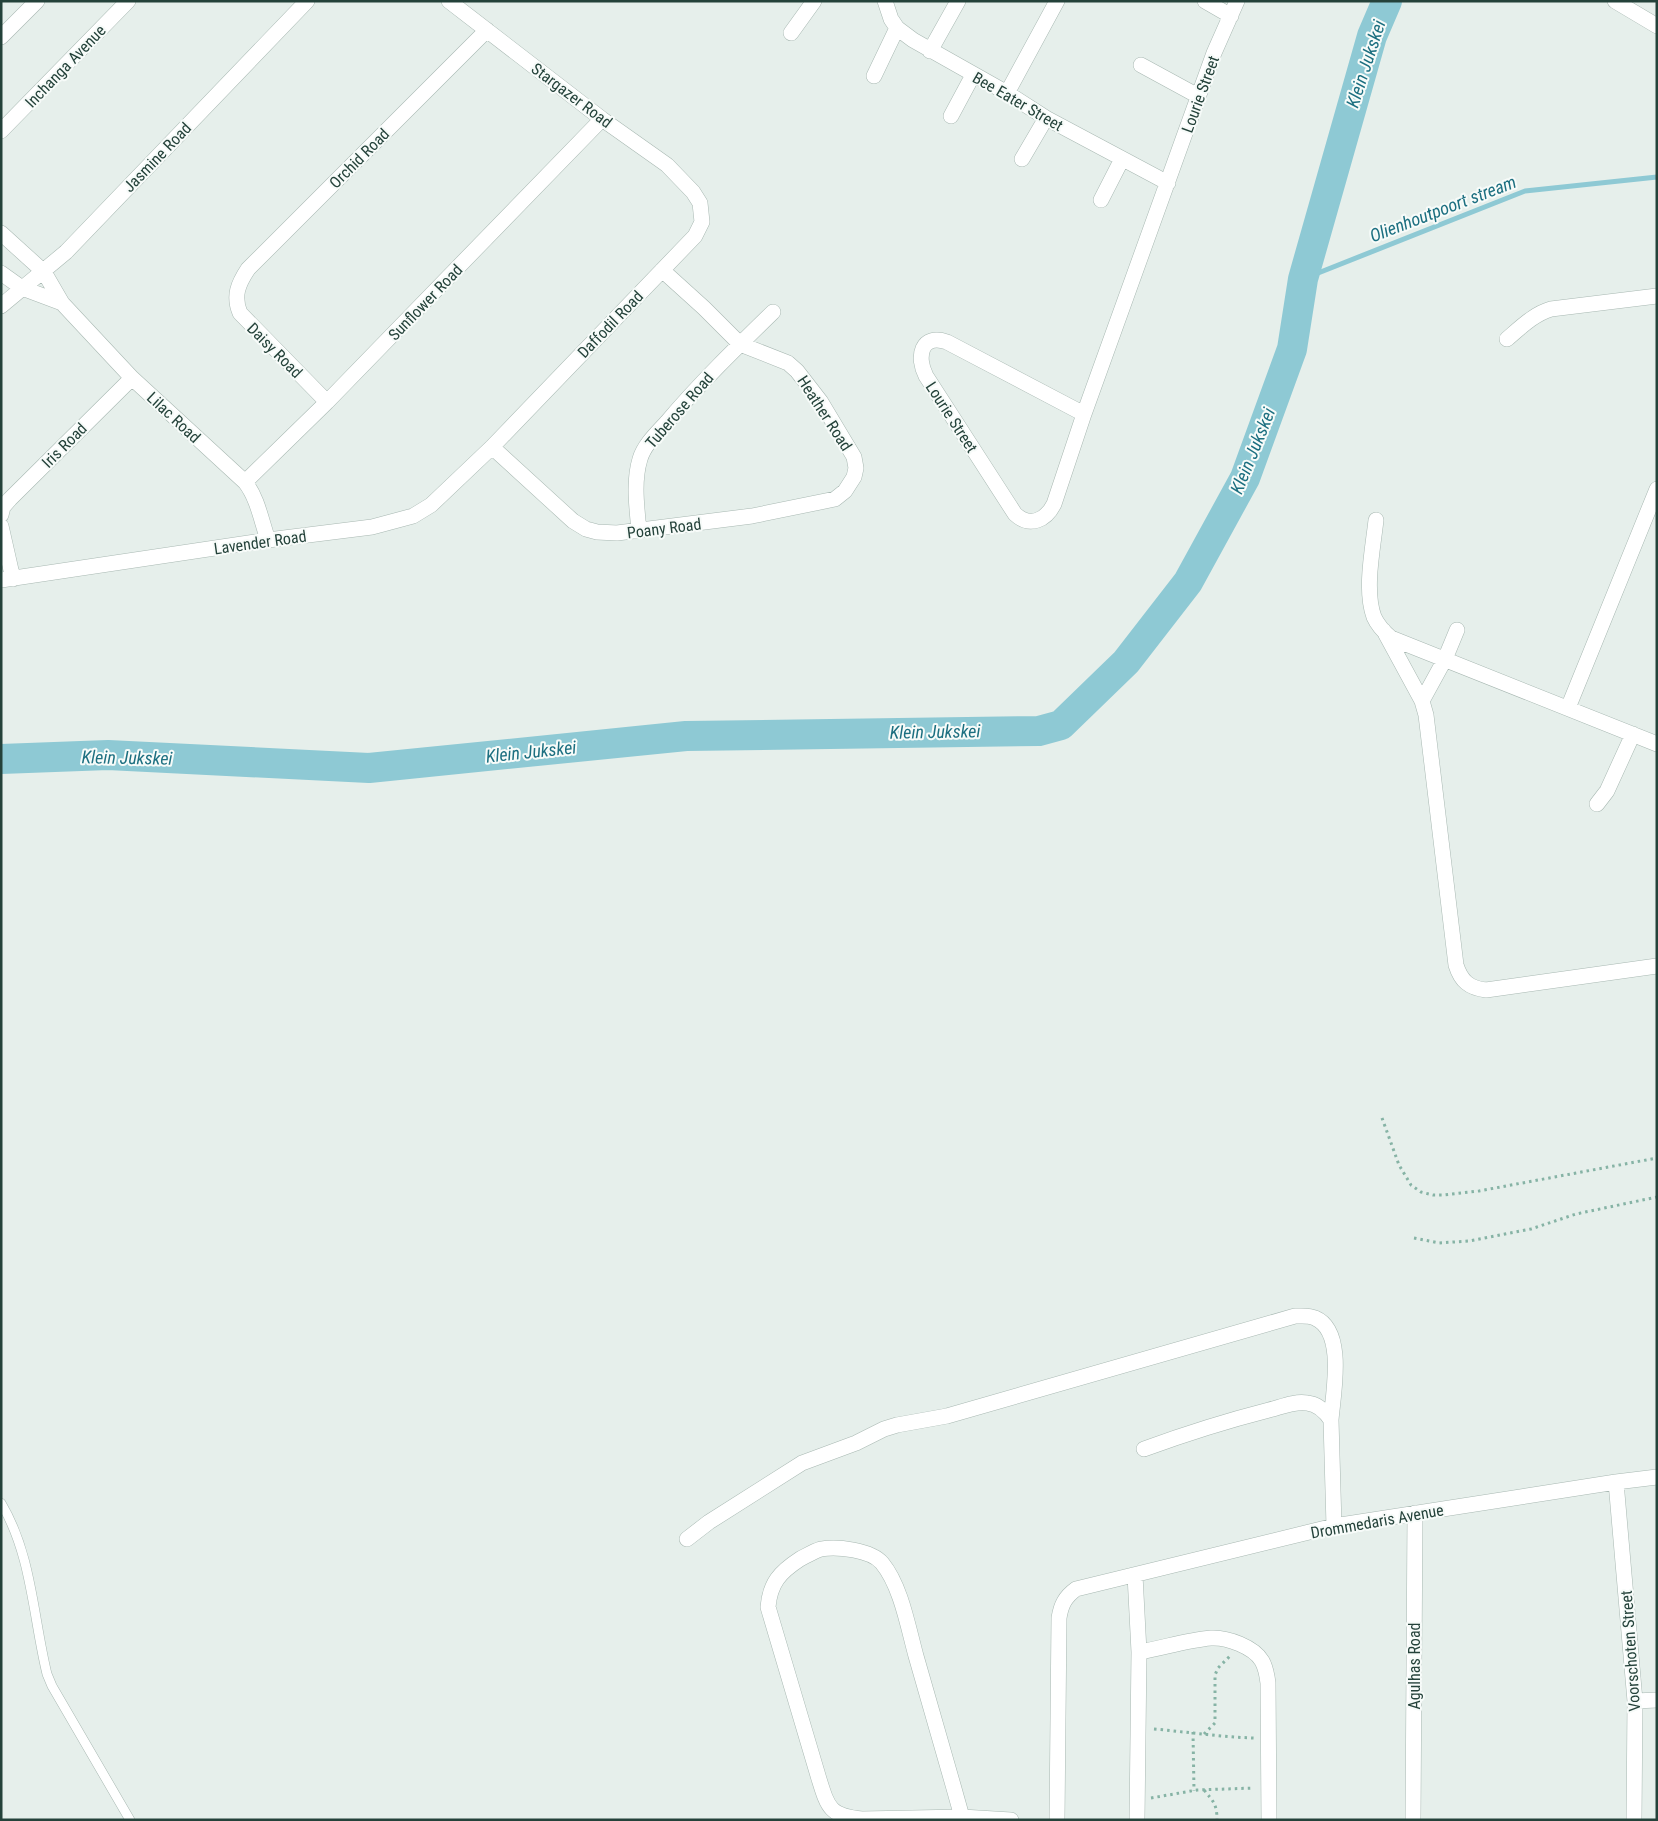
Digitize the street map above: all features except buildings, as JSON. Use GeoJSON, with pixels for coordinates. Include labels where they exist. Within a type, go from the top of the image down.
{"type":"FeatureCollection","features":[{"type":"Feature","properties":{"kind":"street"},"geometry":{"type":"LineString","coordinates":[[1,37],[37,1]]}},
{"type":"Feature","properties":{"kind":"street","name":"Inchanga Avenue"},"geometry":{"type":"LineString","coordinates":[[1,131],[128,1]]}},
{"type":"Feature","properties":{"kind":"street","name":"Jasmine Road"},"geometry":{"type":"LineString","coordinates":[[1,306],[66,252],[307,1]]}},
{"type":"Feature","properties":{"kind":"street","name":"Stargazer Road"},"geometry":{"type":"LineString","coordinates":[[448,1],[602,119],[667,165],[693,192]]}},
{"type":"Feature","properties":{"kind":"street"},"geometry":{"type":"LineString","coordinates":[[791,33],[814,1]]}},
{"type":"Feature","properties":{"kind":"street","name":"Bee Eater Street"},"geometry":{"type":"LineString","coordinates":[[885,1],[891,19],[897,28],[912,40],[1007,93],[1046,118],[1168,183]]}},
{"type":"Feature","properties":{"kind":"street"},"geometry":{"type":"LineString","coordinates":[[930,51],[958,1]]}},
{"type":"Feature","properties":{"kind":"street"},"geometry":{"type":"LineString","coordinates":[[1007,93],[1057,1]]}},
{"type":"Feature","properties":{"kind":"street"},"geometry":{"type":"LineString","coordinates":[[1205,1],[1231,16]]}},
{"type":"Feature","properties":{"kind":"street","name":"Lourie Street"},"geometry":{"type":"LineString","coordinates":[[1084,414],[941,340],[929,342],[924,346],[921,354],[921,367],[926,376],[1011,509],[1020,519],[1036,521],[1049,513],[1198,96],[1214,53],[1237,1]]}},
{"type":"Feature","properties":{"kind":"street"},"geometry":{"type":"LineString","coordinates":[[1615,1],[1657,26]]}},
{"type":"Feature","properties":{"kind":"street"},"geometry":{"type":"LineString","coordinates":[[874,76],[897,28]]}},
{"type":"Feature","properties":{"kind":"street","name":"Orchid Road"},"geometry":{"type":"LineString","coordinates":[[236,291],[248,269],[487,30]]}},
{"type":"Feature","properties":{"kind":"street"},"geometry":{"type":"LineString","coordinates":[[1141,65],[1198,96]]}},
{"type":"Feature","properties":{"kind":"street"},"geometry":{"type":"LineString","coordinates":[[951,116],[973,75]]}},
{"type":"Feature","properties":{"kind":"street"},"geometry":{"type":"LineString","coordinates":[[1022,159],[1046,118]]}},
{"type":"Feature","properties":{"kind":"street","name":"Sunflower Road"},"geometry":{"type":"LineString","coordinates":[[245,482],[327,402],[602,119]]}},
{"type":"Feature","properties":{"kind":"street"},"geometry":{"type":"LineString","coordinates":[[1101,200],[1122,159]]}},
{"type":"Feature","properties":{"kind":"street","name":"Daffodil Road"},"geometry":{"type":"LineString","coordinates":[[492,447],[695,236],[702,222],[700,203],[693,192]]}},
{"type":"Feature","properties":{"kind":"street"},"geometry":{"type":"LineString","coordinates":[[1,233],[44,272],[62,303]]}},
{"type":"Feature","properties":{"kind":"street","name":"Heather Road"},"geometry":{"type":"LineString","coordinates":[[662,270],[740,344],[788,363],[797,371],[821,402],[854,457],[856,468],[854,477]]}},
{"type":"Feature","properties":{"kind":"street"},"geometry":{"type":"LineString","coordinates":[[1,273],[22,288],[62,303]]}},
{"type":"Feature","properties":{"kind":"street","name":"Daisy Road"},"geometry":{"type":"LineString","coordinates":[[236,291],[237,306],[246,320],[327,402]]}},
{"type":"Feature","properties":{"kind":"street"},"geometry":{"type":"LineString","coordinates":[[1507,339],[1533,317],[1551,309],[1657,296]]}},
{"type":"Feature","properties":{"kind":"street","name":"Lilac Road"},"geometry":{"type":"LineString","coordinates":[[62,303],[132,378],[245,482],[257,502],[268,540]]}},
{"type":"Feature","properties":{"kind":"street","name":"Tuberose Road"},"geometry":{"type":"LineString","coordinates":[[639,531],[636,500],[639,461],[642,454],[657,433],[697,387],[773,312]]}},
{"type":"Feature","properties":{"kind":"street","name":"Iris Road"},"geometry":{"type":"LineString","coordinates":[[1,516],[3,507],[10,499],[132,378]]}},
{"type":"Feature","properties":{"kind":"street","name":"Poany Road"},"geometry":{"type":"LineString","coordinates":[[492,447],[579,526],[597,532],[639,531],[752,516],[817,504],[841,495],[849,487],[854,477]]}},
{"type":"Feature","properties":{"kind":"street","name":"Lavender Road"},"geometry":{"type":"LineString","coordinates":[[7,580],[268,540],[372,527],[413,516],[431,505],[492,447]]}},
{"type":"Feature","properties":{"kind":"street"},"geometry":{"type":"LineString","coordinates":[[1568,708],[1657,489]]}},
{"type":"Feature","properties":{"kind":"street"},"geometry":{"type":"LineString","coordinates":[[1376,520],[1371,562],[1370,603],[1374,617],[1384,631],[1422,701],[1430,737],[1456,964],[1463,981],[1468,986],[1486,990],[1657,966]]}},
{"type":"Feature","properties":{"kind":"street"},"geometry":{"type":"LineString","coordinates":[[1,526],[7,580]]}},
{"type":"Feature","properties":{"kind":"street"},"geometry":{"type":"LineString","coordinates":[[1422,701],[1445,659],[1457,630]]}},
{"type":"Feature","properties":{"kind":"street"},"geometry":{"type":"LineString","coordinates":[[1384,631],[1391,638],[1657,744]]}},
{"type":"Feature","properties":{"kind":"street"},"geometry":{"type":"LineString","coordinates":[[1597,804],[1608,791],[1633,734]]}},
{"type":"Feature","properties":{"kind":"street"},"geometry":{"type":"LineString","coordinates":[[686,1539],[709,1522],[795,1468],[856,1443],[884,1429],[947,1416],[1295,1316],[1314,1317],[1327,1328],[1335,1358],[1331,1420],[1334,1526]]}},
{"type":"Feature","properties":{"kind":"street"},"geometry":{"type":"LineString","coordinates":[[1144,1449],[1226,1421],[1295,1403],[1317,1406],[1331,1420]]}},
{"type":"Feature","properties":{"kind":"street","name":"Drommedaris Avenue"},"geometry":{"type":"LineString","coordinates":[[1056,1820],[1059,1628],[1061,1608],[1069,1594],[1076,1589],[1334,1526],[1657,1477]]}},
{"type":"Feature","properties":{"kind":"street","name":"Voorschoten Street"},"geometry":{"type":"LineString","coordinates":[[1616,1482],[1635,1701],[1634,1820]]}},
{"type":"Feature","properties":{"kind":"street","name":"Agulhas Road"},"geometry":{"type":"LineString","coordinates":[[1413,1820],[1415,1513]]}},
{"type":"Feature","properties":{"kind":"street"},"geometry":{"type":"LineString","coordinates":[[962,1817],[893,1579],[882,1563],[873,1555],[845,1549],[821,1549],[790,1566],[773,1584],[768,1607],[819,1779],[826,1801],[830,1807],[837,1814],[862,1819],[962,1817],[1010,1820]]}},
{"type":"Feature","properties":{"kind":"street"},"geometry":{"type":"LineString","coordinates":[[1135,1575],[1139,1652],[1137,1820]]}},
{"type":"Feature","properties":{"kind":"street"},"geometry":{"type":"LineString","coordinates":[[1139,1652],[1212,1638],[1225,1639],[1241,1644],[1261,1659],[1266,1669],[1268,1683],[1270,1820]]}},
{"type":"Feature","properties":{"kind":"street"},"geometry":{"type":"LineString","coordinates":[[1635,1701],[1657,1700]]}},
{"type":"Feature","properties":{"kind":"lane"},"geometry":{"type":"LineString","coordinates":[[1,1503],[10,1518],[21,1544],[47,1674],[52,1686],[130,1820]]}},
{"type":"Feature","properties":{"kind":"path"},"geometry":{"type":"LineString","coordinates":[[1382,1118],[1399,1165],[1411,1185],[1421,1192],[1433,1195],[1479,1191],[1657,1158]]}},
{"type":"Feature","properties":{"kind":"path"},"geometry":{"type":"LineString","coordinates":[[1414,1238],[1439,1243],[1469,1241],[1530,1229],[1576,1214],[1657,1197]]}},
{"type":"Feature","properties":{"kind":"path"},"geometry":{"type":"LineString","coordinates":[[1204,1735],[1215,1723],[1215,1675],[1218,1668],[1241,1644]]}},
{"type":"Feature","properties":{"kind":"path"},"geometry":{"type":"LineString","coordinates":[[1138,1727],[1193,1732],[1204,1735],[1269,1738]]}},
{"type":"Feature","properties":{"kind":"path"},"geometry":{"type":"LineString","coordinates":[[1193,1732],[1194,1791]]}},
{"type":"Feature","properties":{"kind":"path"},"geometry":{"type":"LineString","coordinates":[[1138,1798],[1159,1798],[1203,1789],[1269,1788]]}},
{"type":"Feature","properties":{"kind":"path"},"geometry":{"type":"LineString","coordinates":[[1203,1789],[1215,1803],[1216,1820]]}},
{"type":"Feature","properties":{"kind":"waterway","name":"Klein Jukskei"},"geometry":{"type":"LineString","coordinates":[[1,759],[108,755],[369,768],[686,736],[1039,731],[1061,725],[1126,662],[1188,582],[1245,478],[1292,349],[1303,279],[1372,36],[1387,1]]}},
{"type":"Feature","properties":{"kind":"waterway","name":"Olienhoutpoort stream"},"geometry":{"type":"LineString","coordinates":[[1303,279],[1525,191],[1657,177]]}}]}
